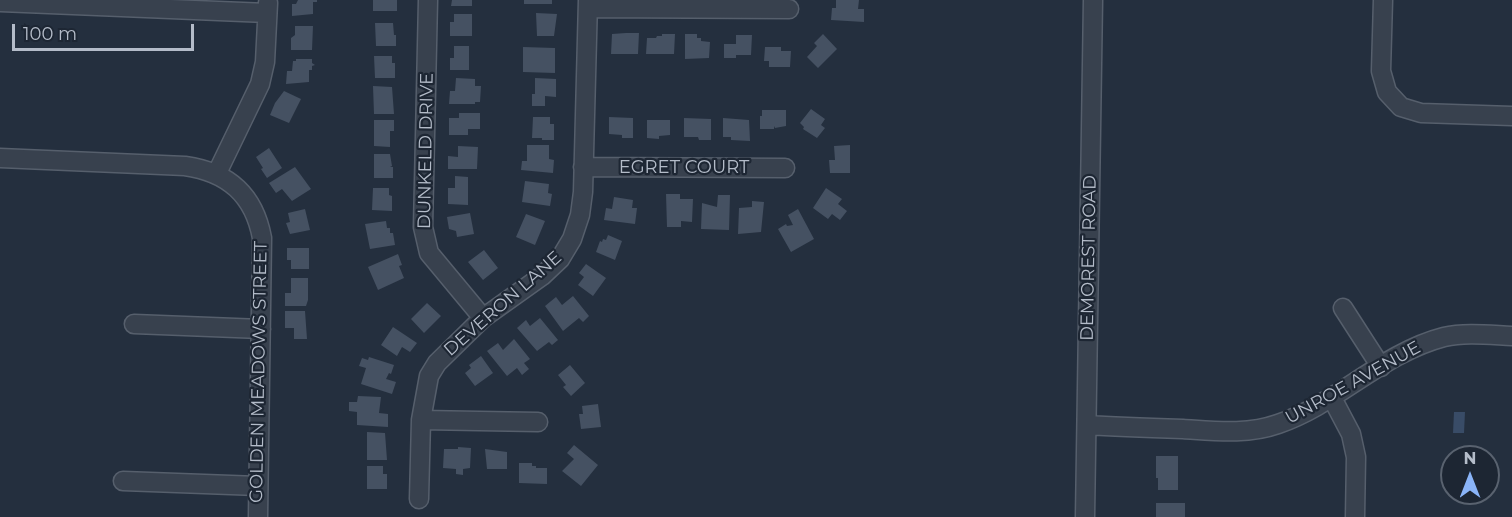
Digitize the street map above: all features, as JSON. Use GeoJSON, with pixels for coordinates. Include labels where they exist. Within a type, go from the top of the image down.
{"type":"FeatureCollection","features":[{"type":"Feature","properties":{"kind":"street","name":"DUNKELD DRIVE"},"geometry":{"type":"LineString","coordinates":[[428,0],[423,227],[425,241],[429,253],[483,318]]}},
{"type":"Feature","properties":{"kind":"street","name":"DEMOREST ROAD"},"geometry":{"type":"LineString","coordinates":[[1085,517],[1093,0]]}},
{"type":"Feature","properties":{"kind":"street"},"geometry":{"type":"LineString","coordinates":[[1383,0],[1382,71],[1387,92],[1401,107],[1421,113],[1512,116]]}},
{"type":"Feature","properties":{"kind":"street"},"geometry":{"type":"LineString","coordinates":[[0,2],[267,6],[266,62],[260,84],[217,173],[185,166],[0,158]]}},
{"type":"Feature","properties":{"kind":"street","name":"DEVERON LANE"},"geometry":{"type":"LineString","coordinates":[[419,499],[421,420],[429,376],[437,363],[483,318],[542,276],[560,260],[572,239],[580,215],[583,192],[588,4]]}},
{"type":"Feature","properties":{"kind":"street"},"geometry":{"type":"LineString","coordinates":[[588,4],[789,9]]}},
{"type":"Feature","properties":{"kind":"street","name":"EGRET COURT"},"geometry":{"type":"LineString","coordinates":[[583,167],[785,168]]}},
{"type":"Feature","properties":{"kind":"street","name":"GOLDEN MEADOWS STREET"},"geometry":{"type":"LineString","coordinates":[[217,173],[232,183],[243,195],[259,222],[262,238],[258,517]]}},
{"type":"Feature","properties":{"kind":"street"},"geometry":{"type":"LineString","coordinates":[[1343,308],[1381,367]]}},
{"type":"Feature","properties":{"kind":"street"},"geometry":{"type":"LineString","coordinates":[[134,324],[261,329]]}},
{"type":"Feature","properties":{"kind":"street","name":"UNROE AVENUE"},"geometry":{"type":"LineString","coordinates":[[1087,425],[1226,432],[1257,430],[1297,416],[1332,398],[1412,349],[1446,337],[1463,334],[1512,336]]}},
{"type":"Feature","properties":{"kind":"street"},"geometry":{"type":"LineString","coordinates":[[1332,398],[1351,434],[1356,457],[1355,517]]}},
{"type":"Feature","properties":{"kind":"street"},"geometry":{"type":"LineString","coordinates":[[421,420],[538,422]]}},
{"type":"Feature","properties":{"kind":"street"},"geometry":{"type":"LineString","coordinates":[[123,481],[258,486]]}},
{"type":"Feature","properties":{"kind":"water"},"geometry":{"type":"Polygon","coordinates":[[[1454,412],[1465,412],[1464,433],[1453,433],[1454,412]]]}},
{"type":"Feature","properties":{"kind":"building"},"geometry":{"type":"Polygon","coordinates":[[[298,0],[317,0],[313,2],[313,14],[292,16],[292,4],[296,4],[298,0]]]}},
{"type":"Feature","properties":{"kind":"building"},"geometry":{"type":"Polygon","coordinates":[[[373,0],[397,0],[397,11],[373,11],[373,0]]]}},
{"type":"Feature","properties":{"kind":"building"},"geometry":{"type":"Polygon","coordinates":[[[452,0],[472,0],[472,6],[451,6],[452,0]]]}},
{"type":"Feature","properties":{"kind":"building"},"geometry":{"type":"Polygon","coordinates":[[[524,0],[552,0],[552,4],[524,4],[524,0]]]}},
{"type":"Feature","properties":{"kind":"building"},"geometry":{"type":"Polygon","coordinates":[[[836,0],[859,0],[858,9],[864,9],[864,22],[831,20],[832,8],[836,8],[836,0]]]}},
{"type":"Feature","properties":{"kind":"building"},"geometry":{"type":"Polygon","coordinates":[[[536,13],[557,14],[554,36],[537,36],[536,13]]]}},
{"type":"Feature","properties":{"kind":"building"},"geometry":{"type":"Polygon","coordinates":[[[454,14],[472,14],[472,36],[450,36],[450,22],[454,22],[454,14]]]}},
{"type":"Feature","properties":{"kind":"building"},"geometry":{"type":"Polygon","coordinates":[[[375,23],[393,23],[396,46],[376,46],[375,23]]]}},
{"type":"Feature","properties":{"kind":"building"},"geometry":{"type":"Polygon","coordinates":[[[295,26],[313,26],[312,50],[291,50],[291,38],[295,35],[295,26]]]}},
{"type":"Feature","properties":{"kind":"building"},"geometry":{"type":"Polygon","coordinates":[[[639,33],[638,54],[611,54],[612,34],[639,33]]]}},
{"type":"Feature","properties":{"kind":"building"},"geometry":{"type":"Polygon","coordinates":[[[662,34],[675,34],[674,54],[646,54],[647,38],[656,38],[662,34]]]}},
{"type":"Feature","properties":{"kind":"building"},"geometry":{"type":"Polygon","coordinates":[[[685,34],[697,34],[697,38],[701,38],[701,41],[710,42],[709,58],[685,59],[685,34]]]}},
{"type":"Feature","properties":{"kind":"building"},"geometry":{"type":"Polygon","coordinates":[[[823,34],[837,49],[818,68],[807,57],[817,46],[814,43],[823,34]]]}},
{"type":"Feature","properties":{"kind":"building"},"geometry":{"type":"Polygon","coordinates":[[[736,35],[752,35],[751,55],[724,58],[724,44],[736,44],[736,35]]]}},
{"type":"Feature","properties":{"kind":"building"},"geometry":{"type":"Polygon","coordinates":[[[454,46],[469,46],[469,70],[450,70],[450,58],[454,58],[454,46]]]}},
{"type":"Feature","properties":{"kind":"building"},"geometry":{"type":"Polygon","coordinates":[[[523,47],[555,48],[555,73],[523,72],[523,47]]]}},
{"type":"Feature","properties":{"kind":"building"},"geometry":{"type":"Polygon","coordinates":[[[765,47],[781,47],[781,51],[791,51],[790,67],[769,67],[769,61],[764,61],[765,47]]]}},
{"type":"Feature","properties":{"kind":"building"},"geometry":{"type":"Polygon","coordinates":[[[374,56],[392,56],[392,63],[395,63],[395,78],[375,78],[374,56]]]}},
{"type":"Feature","properties":{"kind":"building"},"geometry":{"type":"Polygon","coordinates":[[[312,59],[315,65],[312,66],[312,70],[309,70],[309,82],[286,84],[287,71],[292,71],[293,61],[312,59]]]}},
{"type":"Feature","properties":{"kind":"building"},"geometry":{"type":"Polygon","coordinates":[[[456,78],[475,79],[475,86],[481,86],[480,102],[449,104],[450,91],[455,91],[456,78]]]}},
{"type":"Feature","properties":{"kind":"building"},"geometry":{"type":"Polygon","coordinates":[[[535,78],[556,79],[556,97],[545,96],[545,106],[532,106],[535,78]]]}},
{"type":"Feature","properties":{"kind":"building"},"geometry":{"type":"Polygon","coordinates":[[[373,86],[392,87],[394,114],[374,114],[373,86]]]}},
{"type":"Feature","properties":{"kind":"building"},"geometry":{"type":"Polygon","coordinates":[[[284,91],[301,99],[289,123],[270,115],[284,91]]]}},
{"type":"Feature","properties":{"kind":"building"},"geometry":{"type":"Polygon","coordinates":[[[811,109],[825,119],[821,125],[825,128],[817,138],[803,129],[800,123],[811,109]]]}},
{"type":"Feature","properties":{"kind":"building"},"geometry":{"type":"Polygon","coordinates":[[[762,110],[786,110],[786,126],[760,129],[762,110]]]}},
{"type":"Feature","properties":{"kind":"building"},"geometry":{"type":"Polygon","coordinates":[[[459,113],[480,113],[480,129],[468,129],[468,135],[449,135],[449,118],[459,118],[459,113]]]}},
{"type":"Feature","properties":{"kind":"building"},"geometry":{"type":"Polygon","coordinates":[[[533,117],[550,117],[550,124],[554,124],[554,140],[532,138],[533,117]]]}},
{"type":"Feature","properties":{"kind":"building"},"geometry":{"type":"Polygon","coordinates":[[[609,117],[633,118],[633,138],[622,138],[622,135],[609,134],[609,117]]]}},
{"type":"Feature","properties":{"kind":"building"},"geometry":{"type":"Polygon","coordinates":[[[684,118],[711,119],[711,140],[684,137],[684,118]]]}},
{"type":"Feature","properties":{"kind":"building"},"geometry":{"type":"Polygon","coordinates":[[[723,118],[749,120],[750,141],[723,137],[723,118]]]}},
{"type":"Feature","properties":{"kind":"building"},"geometry":{"type":"Polygon","coordinates":[[[374,120],[394,120],[394,131],[390,131],[390,147],[374,146],[374,120]]]}},
{"type":"Feature","properties":{"kind":"building"},"geometry":{"type":"Polygon","coordinates":[[[647,120],[670,120],[670,135],[659,136],[659,139],[647,138],[647,120]]]}},
{"type":"Feature","properties":{"kind":"building"},"geometry":{"type":"Polygon","coordinates":[[[527,145],[549,145],[549,159],[554,160],[553,173],[521,170],[522,161],[527,161],[527,145]]]}},
{"type":"Feature","properties":{"kind":"building"},"geometry":{"type":"Polygon","coordinates":[[[850,145],[850,173],[830,173],[829,160],[835,160],[834,146],[850,145]]]}},
{"type":"Feature","properties":{"kind":"building"},"geometry":{"type":"Polygon","coordinates":[[[458,146],[478,147],[477,169],[448,169],[448,156],[458,157],[458,146]]]}},
{"type":"Feature","properties":{"kind":"building"},"geometry":{"type":"Polygon","coordinates":[[[269,148],[282,168],[267,178],[256,157],[269,148]]]}},
{"type":"Feature","properties":{"kind":"building"},"geometry":{"type":"Polygon","coordinates":[[[374,154],[390,154],[393,178],[374,178],[374,154]]]}},
{"type":"Feature","properties":{"kind":"building"},"geometry":{"type":"Polygon","coordinates":[[[295,167],[311,189],[292,201],[282,189],[276,193],[269,183],[295,167]]]}},
{"type":"Feature","properties":{"kind":"building"},"geometry":{"type":"Polygon","coordinates":[[[455,176],[468,177],[468,205],[448,204],[448,188],[455,188],[455,176]]]}},
{"type":"Feature","properties":{"kind":"building"},"geometry":{"type":"Polygon","coordinates":[[[525,181],[549,184],[548,193],[552,194],[550,206],[522,202],[525,181]]]}},
{"type":"Feature","properties":{"kind":"building"},"geometry":{"type":"Polygon","coordinates":[[[373,188],[389,188],[389,195],[392,196],[392,211],[372,210],[373,188]]]}},
{"type":"Feature","properties":{"kind":"building"},"geometry":{"type":"Polygon","coordinates":[[[826,188],[842,199],[838,204],[847,211],[840,220],[832,214],[828,219],[813,208],[826,188]]]}},
{"type":"Feature","properties":{"kind":"building"},"geometry":{"type":"Polygon","coordinates":[[[666,194],[680,194],[680,199],[693,199],[692,222],[681,221],[681,227],[667,227],[666,194]]]}},
{"type":"Feature","properties":{"kind":"building"},"geometry":{"type":"Polygon","coordinates":[[[718,195],[730,195],[729,230],[701,229],[702,203],[717,207],[718,195]]]}},
{"type":"Feature","properties":{"kind":"building"},"geometry":{"type":"Polygon","coordinates":[[[614,197],[633,200],[632,208],[637,208],[635,224],[604,220],[606,208],[612,209],[614,197]]]}},
{"type":"Feature","properties":{"kind":"building"},"geometry":{"type":"Polygon","coordinates":[[[752,201],[764,202],[761,232],[738,234],[739,208],[752,207],[752,201]]]}},
{"type":"Feature","properties":{"kind":"building"},"geometry":{"type":"Polygon","coordinates":[[[305,209],[310,230],[290,234],[286,223],[290,222],[288,213],[305,209]]]}},
{"type":"Feature","properties":{"kind":"building"},"geometry":{"type":"Polygon","coordinates":[[[798,209],[814,239],[791,252],[778,229],[786,224],[787,226],[793,225],[788,215],[798,209]]]}},
{"type":"Feature","properties":{"kind":"building"},"geometry":{"type":"Polygon","coordinates":[[[470,213],[474,234],[457,237],[456,231],[449,229],[447,217],[470,213]]]}},
{"type":"Feature","properties":{"kind":"building"},"geometry":{"type":"Polygon","coordinates":[[[526,214],[545,221],[535,245],[516,237],[526,214]]]}},
{"type":"Feature","properties":{"kind":"building"},"geometry":{"type":"Polygon","coordinates":[[[386,221],[387,228],[390,228],[390,233],[393,233],[395,245],[370,249],[365,224],[386,221]]]}},
{"type":"Feature","properties":{"kind":"building"},"geometry":{"type":"Polygon","coordinates":[[[608,235],[622,241],[615,260],[596,252],[600,241],[606,240],[608,235]]]}},
{"type":"Feature","properties":{"kind":"building"},"geometry":{"type":"Polygon","coordinates":[[[287,248],[309,248],[309,269],[291,269],[291,260],[287,260],[287,248]]]}},
{"type":"Feature","properties":{"kind":"building"},"geometry":{"type":"Polygon","coordinates":[[[484,250],[498,268],[483,280],[468,262],[484,250]]]}},
{"type":"Feature","properties":{"kind":"building"},"geometry":{"type":"Polygon","coordinates":[[[398,254],[402,265],[399,266],[404,278],[378,290],[368,267],[398,254]]]}},
{"type":"Feature","properties":{"kind":"building"},"geometry":{"type":"Polygon","coordinates":[[[586,264],[606,278],[593,296],[578,285],[584,277],[579,273],[586,264]]]}},
{"type":"Feature","properties":{"kind":"building"},"geometry":{"type":"Polygon","coordinates":[[[291,278],[308,278],[306,306],[285,306],[285,293],[291,293],[291,278]]]}},
{"type":"Feature","properties":{"kind":"building"},"geometry":{"type":"Polygon","coordinates":[[[573,296],[589,316],[583,322],[579,318],[563,331],[545,306],[556,297],[562,305],[573,296]]]}},
{"type":"Feature","properties":{"kind":"building"},"geometry":{"type":"Polygon","coordinates":[[[427,303],[441,316],[424,333],[411,319],[427,303]]]}},
{"type":"Feature","properties":{"kind":"building"},"geometry":{"type":"Polygon","coordinates":[[[285,311],[305,311],[307,339],[294,339],[294,328],[285,328],[285,311]]]}},
{"type":"Feature","properties":{"kind":"building"},"geometry":{"type":"Polygon","coordinates":[[[540,318],[558,340],[552,345],[549,342],[537,351],[517,328],[526,320],[530,326],[540,318]]]}},
{"type":"Feature","properties":{"kind":"building"},"geometry":{"type":"Polygon","coordinates":[[[393,327],[417,343],[410,352],[402,347],[397,356],[381,345],[393,327]]]}},
{"type":"Feature","properties":{"kind":"building"},"geometry":{"type":"Polygon","coordinates":[[[514,339],[530,359],[524,363],[529,369],[522,375],[517,368],[507,376],[487,351],[498,343],[503,350],[514,339]]]}},
{"type":"Feature","properties":{"kind":"building"},"geometry":{"type":"Polygon","coordinates":[[[481,356],[493,373],[475,386],[465,373],[471,368],[469,365],[481,356]]]}},
{"type":"Feature","properties":{"kind":"building"},"geometry":{"type":"Polygon","coordinates":[[[369,357],[394,365],[391,374],[389,373],[386,379],[396,382],[392,394],[361,384],[366,368],[359,366],[362,358],[368,360],[369,357]]]}},
{"type":"Feature","properties":{"kind":"building"},"geometry":{"type":"Polygon","coordinates":[[[570,365],[585,383],[571,396],[563,387],[566,385],[558,375],[570,365]]]}},
{"type":"Feature","properties":{"kind":"building"},"geometry":{"type":"Polygon","coordinates":[[[358,396],[381,397],[379,413],[388,414],[388,427],[357,425],[357,412],[349,411],[349,402],[357,402],[358,396]]]}},
{"type":"Feature","properties":{"kind":"building"},"geometry":{"type":"Polygon","coordinates":[[[598,404],[601,427],[581,429],[579,414],[583,414],[582,406],[598,404]]]}},
{"type":"Feature","properties":{"kind":"building"},"geometry":{"type":"Polygon","coordinates":[[[367,432],[385,433],[387,460],[367,460],[367,432]]]}},
{"type":"Feature","properties":{"kind":"building"},"geometry":{"type":"Polygon","coordinates":[[[574,445],[598,465],[581,486],[562,471],[574,459],[567,453],[574,445]]]}},
{"type":"Feature","properties":{"kind":"building"},"geometry":{"type":"Polygon","coordinates":[[[458,447],[471,448],[470,468],[463,469],[463,475],[456,474],[456,469],[443,468],[444,449],[458,449],[458,447]]]}},
{"type":"Feature","properties":{"kind":"building"},"geometry":{"type":"Polygon","coordinates":[[[485,449],[507,452],[507,469],[487,469],[485,449]]]}},
{"type":"Feature","properties":{"kind":"building"},"geometry":{"type":"Polygon","coordinates":[[[1156,456],[1178,456],[1178,490],[1158,490],[1156,456]]]}},
{"type":"Feature","properties":{"kind":"building"},"geometry":{"type":"Polygon","coordinates":[[[519,463],[532,463],[532,466],[536,468],[547,468],[547,484],[519,483],[519,463]]]}},
{"type":"Feature","properties":{"kind":"building"},"geometry":{"type":"Polygon","coordinates":[[[367,466],[383,466],[383,474],[387,474],[387,489],[367,489],[367,466]]]}},
{"type":"Feature","properties":{"kind":"building"},"geometry":{"type":"Polygon","coordinates":[[[1156,503],[1185,503],[1185,517],[1156,517],[1156,503]]]}}]}
